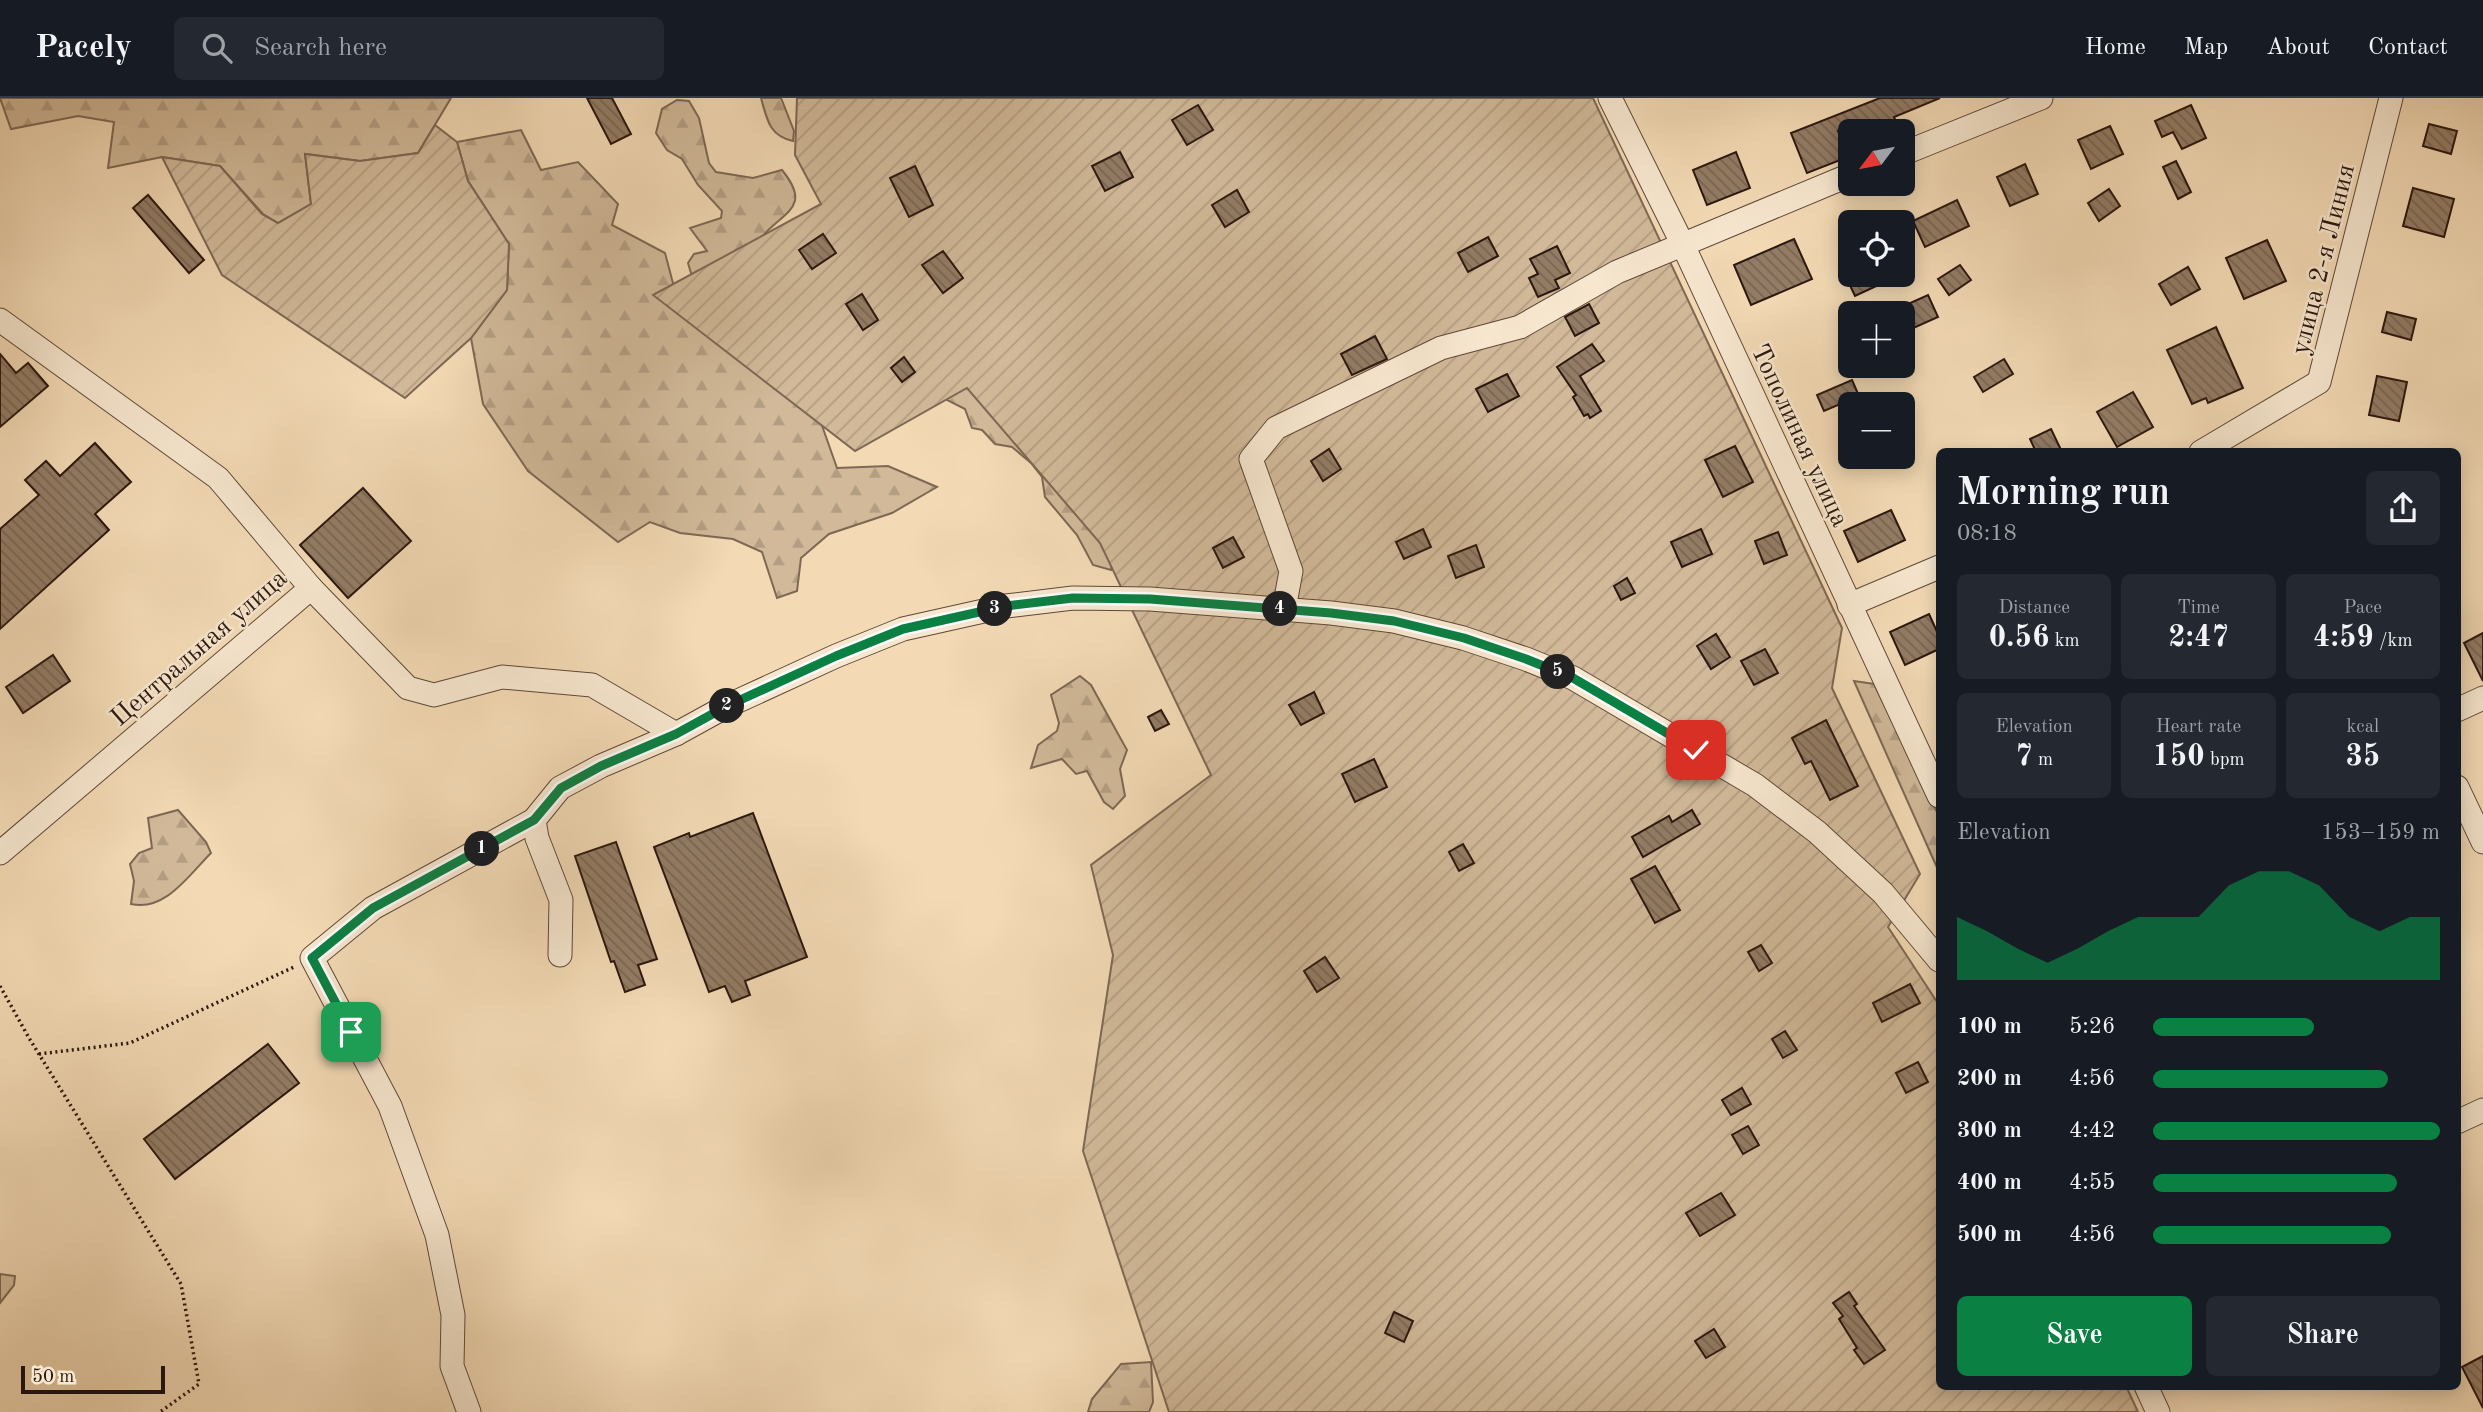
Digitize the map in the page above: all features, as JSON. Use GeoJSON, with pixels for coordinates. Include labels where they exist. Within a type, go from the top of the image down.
{"type":"FeatureCollection","features":[{"type":"Feature","properties":{"kind":"street","name":"Тополиная улица"},"geometry":{"type":"LineString","coordinates":[[1610,98],[1682,243],[1936,790]]}},
{"type":"Feature","properties":{"kind":"street"},"geometry":{"type":"LineString","coordinates":[[1915,149],[2040,98]]}},
{"type":"Feature","properties":{"kind":"street","name":"улица 2-я Линия"},"geometry":{"type":"LineString","coordinates":[[2208,448],[2319,382],[2391,98]]}},
{"type":"Feature","properties":{"kind":"street"},"geometry":{"type":"LineString","coordinates":[[1284,609],[1291,571],[1251,459],[1276,428],[1441,348],[1520,327],[1617,272],[1838,180]]}},
{"type":"Feature","properties":{"kind":"street","name":"Центральная улица"},"geometry":{"type":"LineString","coordinates":[[0,320],[218,478],[311,588],[0,853]]}},
{"type":"Feature","properties":{"kind":"street"},"geometry":{"type":"LineString","coordinates":[[1849,605],[1936,567]]}},
{"type":"Feature","properties":{"kind":"street"},"geometry":{"type":"LineString","coordinates":[[311,588],[408,688],[434,695],[502,677],[592,685],[676,734]]}},
{"type":"Feature","properties":{"kind":"street"},"geometry":{"type":"LineString","coordinates":[[470,1412],[452,1366],[453,1315],[437,1235],[390,1106],[312,958],[373,908],[534,820],[561,788],[601,766],[676,734],[727,706],[836,656],[903,629],[971,613],[1073,598],[1150,599],[1394,621],[1464,638],[1573,678],[1755,785],[1817,832],[1882,893],[1936,956]]}},
{"type":"Feature","properties":{"kind":"street"},"geometry":{"type":"LineString","coordinates":[[2461,708],[2483,698]]}},
{"type":"Feature","properties":{"kind":"street"},"geometry":{"type":"LineString","coordinates":[[2461,795],[2483,842]]}},
{"type":"Feature","properties":{"kind":"street"},"geometry":{"type":"LineString","coordinates":[[534,820],[537,838],[561,900],[560,955]]}},
{"type":"Feature","properties":{"kind":"street"},"geometry":{"type":"LineString","coordinates":[[2461,1120],[2483,1110]]}},
{"type":"Feature","properties":{"kind":"street"},"geometry":{"type":"LineString","coordinates":[[2149,1390],[2158,1412]]}},
{"type":"Feature","properties":{"kind":"path"},"geometry":{"type":"LineString","coordinates":[[39,1054],[130,1043],[312,958]]}},
{"type":"Feature","properties":{"kind":"path"},"geometry":{"type":"LineString","coordinates":[[0,986],[181,1284],[198,1384],[160,1412]]}},
{"type":"Feature","properties":{"kind":"green space"},"geometry":{"type":"Polygon","coordinates":[[[0,98],[451,98],[418,153],[360,161],[305,154],[311,204],[278,223],[263,214],[220,166],[162,157],[108,168],[114,122],[78,116],[11,129],[0,98]]]}},
{"type":"Feature","properties":{"kind":"green space"},"geometry":{"type":"Polygon","coordinates":[[[761,98],[781,98],[794,131],[793,141],[785,139],[770,126],[761,98]]]}},
{"type":"Feature","properties":{"kind":"green space"},"geometry":{"type":"Polygon","coordinates":[[[797,98],[1593,98],[1842,628],[1832,688],[1920,874],[1888,927],[1936,1000],[1936,1390],[2128,1390],[2138,1412],[1169,1412],[1083,1151],[1113,955],[1091,865],[1211,775],[1100,543],[967,388],[855,451],[653,295],[821,204],[795,155],[797,98]]]}},
{"type":"Feature","properties":{"kind":"green space"},"geometry":{"type":"Polygon","coordinates":[[[677,100],[689,101],[699,118],[709,163],[716,172],[753,178],[782,170],[795,193],[795,202],[791,209],[761,238],[735,273],[723,280],[695,287],[688,263],[694,254],[707,251],[690,228],[721,218],[722,211],[698,185],[682,159],[667,150],[656,133],[662,109],[677,100]]]}},
{"type":"Feature","properties":{"kind":"green space"},"geometry":{"type":"Polygon","coordinates":[[[435,125],[457,142],[468,181],[509,244],[507,290],[471,338],[405,398],[222,275],[162,157],[220,166],[262,214],[278,223],[311,204],[305,154],[360,161],[418,153],[435,125]]]}},
{"type":"Feature","properties":{"kind":"green space"},"geometry":{"type":"Polygon","coordinates":[[[521,130],[541,170],[578,162],[618,204],[612,225],[665,253],[679,306],[819,417],[837,468],[888,466],[937,487],[892,513],[829,534],[801,558],[797,591],[777,598],[762,552],[733,539],[680,533],[650,522],[618,542],[528,471],[483,404],[471,338],[507,290],[509,244],[468,181],[457,142],[521,130]]]}},
{"type":"Feature","properties":{"kind":"green space"},"geometry":{"type":"Polygon","coordinates":[[[951,360],[1114,548],[1111,570],[1093,565],[1077,535],[1045,497],[1042,477],[1031,463],[1012,447],[995,444],[982,430],[972,428],[965,409],[947,400],[951,360]]]}},
{"type":"Feature","properties":{"kind":"green space"},"geometry":{"type":"Polygon","coordinates":[[[1080,676],[1091,685],[1127,750],[1120,769],[1125,796],[1113,809],[1104,802],[1087,771],[1076,774],[1062,759],[1031,768],[1038,745],[1057,731],[1059,723],[1051,695],[1080,676]]]}},
{"type":"Feature","properties":{"kind":"green space"},"geometry":{"type":"Polygon","coordinates":[[[1854,681],[1874,684],[1936,810],[1936,865],[1854,681]]]}},
{"type":"Feature","properties":{"kind":"green space"},"geometry":{"type":"Polygon","coordinates":[[[178,810],[206,842],[211,853],[176,890],[155,902],[131,904],[134,881],[130,864],[139,853],[152,848],[148,818],[178,810]]]}},
{"type":"Feature","properties":{"kind":"green space"},"geometry":{"type":"Polygon","coordinates":[[[0,1274],[15,1276],[14,1285],[0,1303],[0,1274]]]}},
{"type":"Feature","properties":{"kind":"green space"},"geometry":{"type":"Polygon","coordinates":[[[1151,1362],[1153,1402],[1149,1412],[1088,1412],[1092,1399],[1121,1364],[1151,1362]]]}},
{"type":"Feature","properties":{"kind":"building"},"geometry":{"type":"Polygon","coordinates":[[[587,98],[612,98],[631,134],[611,144],[587,98]]]}},
{"type":"Feature","properties":{"kind":"building"},"geometry":{"type":"Polygon","coordinates":[[[1880,98],[1940,98],[1894,117],[1895,119],[1838,119],[1838,161],[1807,173],[1791,133],[1880,98]]]}},
{"type":"Feature","properties":{"kind":"building"},"geometry":{"type":"Polygon","coordinates":[[[1198,105],[1213,130],[1187,145],[1172,120],[1198,105]]]}},
{"type":"Feature","properties":{"kind":"building"},"geometry":{"type":"Polygon","coordinates":[[[2191,105],[2206,138],[2182,149],[2173,132],[2162,137],[2155,121],[2191,105]]]}},
{"type":"Feature","properties":{"kind":"building"},"geometry":{"type":"Polygon","coordinates":[[[2429,124],[2457,131],[2451,154],[2423,146],[2429,124]]]}},
{"type":"Feature","properties":{"kind":"building"},"geometry":{"type":"Polygon","coordinates":[[[2110,126],[2123,154],[2091,169],[2078,140],[2110,126]]]}},
{"type":"Feature","properties":{"kind":"building"},"geometry":{"type":"Polygon","coordinates":[[[1120,152],[1133,177],[1105,191],[1092,166],[1120,152]]]}},
{"type":"Feature","properties":{"kind":"building"},"geometry":{"type":"Polygon","coordinates":[[[1736,152],[1750,188],[1707,205],[1693,170],[1736,152]]]}},
{"type":"Feature","properties":{"kind":"building"},"geometry":{"type":"Polygon","coordinates":[[[2176,161],[2191,192],[2178,199],[2163,167],[2176,161]]]}},
{"type":"Feature","properties":{"kind":"building"},"geometry":{"type":"Polygon","coordinates":[[[2025,164],[2038,194],[2010,206],[1997,177],[2025,164]]]}},
{"type":"Feature","properties":{"kind":"building"},"geometry":{"type":"Polygon","coordinates":[[[915,166],[933,205],[909,217],[890,178],[915,166]]]}},
{"type":"Feature","properties":{"kind":"building"},"geometry":{"type":"Polygon","coordinates":[[[2413,188],[2454,199],[2444,237],[2403,226],[2413,188]]]}},
{"type":"Feature","properties":{"kind":"building"},"geometry":{"type":"Polygon","coordinates":[[[2109,189],[2120,206],[2099,221],[2088,203],[2109,189]]]}},
{"type":"Feature","properties":{"kind":"building"},"geometry":{"type":"Polygon","coordinates":[[[1237,190],[1249,212],[1225,227],[1212,205],[1237,190]]]}},
{"type":"Feature","properties":{"kind":"building"},"geometry":{"type":"Polygon","coordinates":[[[148,195],[204,260],[189,273],[133,208],[148,195]]]}},
{"type":"Feature","properties":{"kind":"building"},"geometry":{"type":"Polygon","coordinates":[[[1957,200],[1969,226],[1925,247],[1915,220],[1957,200]]]}},
{"type":"Feature","properties":{"kind":"building"},"geometry":{"type":"Polygon","coordinates":[[[823,234],[836,253],[812,269],[799,250],[823,234]]]}},
{"type":"Feature","properties":{"kind":"building"},"geometry":{"type":"Polygon","coordinates":[[[1488,237],[1498,256],[1468,272],[1458,253],[1488,237]]]}},
{"type":"Feature","properties":{"kind":"building"},"geometry":{"type":"Polygon","coordinates":[[[1794,239],[1812,279],[1751,305],[1734,265],[1794,239]]]}},
{"type":"Feature","properties":{"kind":"building"},"geometry":{"type":"Polygon","coordinates":[[[2267,240],[2286,281],[2244,299],[2226,258],[2267,240]]]}},
{"type":"Feature","properties":{"kind":"building"},"geometry":{"type":"Polygon","coordinates":[[[1557,246],[1570,273],[1555,280],[1559,288],[1538,297],[1529,278],[1538,274],[1530,259],[1557,246]]]}},
{"type":"Feature","properties":{"kind":"building"},"geometry":{"type":"Polygon","coordinates":[[[943,251],[963,278],[943,293],[922,265],[943,251]]]}},
{"type":"Feature","properties":{"kind":"building"},"geometry":{"type":"Polygon","coordinates":[[[1960,265],[1971,280],[1949,295],[1938,279],[1960,265]]]}},
{"type":"Feature","properties":{"kind":"building"},"geometry":{"type":"Polygon","coordinates":[[[2188,267],[2200,289],[2171,305],[2159,284],[2188,267]]]}},
{"type":"Feature","properties":{"kind":"building"},"geometry":{"type":"Polygon","coordinates":[[[1851,287],[1874,287],[1855,296],[1851,287]]]}},
{"type":"Feature","properties":{"kind":"building"},"geometry":{"type":"Polygon","coordinates":[[[862,294],[878,320],[863,330],[846,304],[862,294]]]}},
{"type":"Feature","properties":{"kind":"building"},"geometry":{"type":"Polygon","coordinates":[[[1928,295],[1938,317],[1915,327],[1915,301],[1928,295]]]}},
{"type":"Feature","properties":{"kind":"building"},"geometry":{"type":"Polygon","coordinates":[[[1589,304],[1599,323],[1575,336],[1565,317],[1589,304]]]}},
{"type":"Feature","properties":{"kind":"building"},"geometry":{"type":"Polygon","coordinates":[[[2387,312],[2416,319],[2411,340],[2382,332],[2387,312]]]}},
{"type":"Feature","properties":{"kind":"building"},"geometry":{"type":"Polygon","coordinates":[[[2216,327],[2243,388],[2208,403],[2206,398],[2192,404],[2167,350],[2216,327]]]}},
{"type":"Feature","properties":{"kind":"building"},"geometry":{"type":"Polygon","coordinates":[[[1375,336],[1387,359],[1352,375],[1341,354],[1375,336]]]}},
{"type":"Feature","properties":{"kind":"building"},"geometry":{"type":"Polygon","coordinates":[[[1592,344],[1604,361],[1580,376],[1601,411],[1590,418],[1588,414],[1584,416],[1573,397],[1576,395],[1557,367],[1592,344]]]}},
{"type":"Feature","properties":{"kind":"building"},"geometry":{"type":"Polygon","coordinates":[[[0,354],[16,373],[28,363],[48,386],[0,427],[0,354]]]}},
{"type":"Feature","properties":{"kind":"building"},"geometry":{"type":"Polygon","coordinates":[[[904,357],[915,372],[902,382],[891,368],[904,357]]]}},
{"type":"Feature","properties":{"kind":"building"},"geometry":{"type":"Polygon","coordinates":[[[2004,359],[2013,374],[1983,392],[1974,377],[2004,359]]]}},
{"type":"Feature","properties":{"kind":"building"},"geometry":{"type":"Polygon","coordinates":[[[1507,374],[1519,396],[1488,412],[1476,389],[1507,374]]]}},
{"type":"Feature","properties":{"kind":"building"},"geometry":{"type":"Polygon","coordinates":[[[2377,376],[2407,382],[2399,421],[2369,415],[2377,376]]]}},
{"type":"Feature","properties":{"kind":"building"},"geometry":{"type":"Polygon","coordinates":[[[1852,380],[1857,392],[1838,392],[1838,405],[1824,411],[1817,395],[1852,380]]]}},
{"type":"Feature","properties":{"kind":"building"},"geometry":{"type":"Polygon","coordinates":[[[2133,392],[2153,427],[2117,447],[2097,412],[2133,392]]]}},
{"type":"Feature","properties":{"kind":"building"},"geometry":{"type":"Polygon","coordinates":[[[2051,429],[2060,448],[2034,448],[2030,439],[2051,429]]]}},
{"type":"Feature","properties":{"kind":"building"},"geometry":{"type":"Polygon","coordinates":[[[95,443],[131,482],[95,514],[109,530],[0,629],[0,529],[39,495],[25,480],[46,461],[60,476],[95,443]]]}},
{"type":"Feature","properties":{"kind":"building"},"geometry":{"type":"Polygon","coordinates":[[[1735,446],[1753,482],[1723,497],[1705,460],[1735,446]]]}},
{"type":"Feature","properties":{"kind":"building"},"geometry":{"type":"Polygon","coordinates":[[[1329,449],[1341,469],[1323,481],[1311,461],[1329,449]]]}},
{"type":"Feature","properties":{"kind":"building"},"geometry":{"type":"Polygon","coordinates":[[[363,488],[411,541],[348,598],[300,545],[363,488]]]}},
{"type":"Feature","properties":{"kind":"building"},"geometry":{"type":"Polygon","coordinates":[[[1891,510],[1905,540],[1858,562],[1844,531],[1891,510]]]}},
{"type":"Feature","properties":{"kind":"building"},"geometry":{"type":"Polygon","coordinates":[[[1423,529],[1431,547],[1404,559],[1396,542],[1423,529]]]}},
{"type":"Feature","properties":{"kind":"building"},"geometry":{"type":"Polygon","coordinates":[[[1701,529],[1712,554],[1682,567],[1671,542],[1701,529]]]}},
{"type":"Feature","properties":{"kind":"building"},"geometry":{"type":"Polygon","coordinates":[[[1778,532],[1787,555],[1764,564],[1755,541],[1778,532]]]}},
{"type":"Feature","properties":{"kind":"building"},"geometry":{"type":"Polygon","coordinates":[[[1233,537],[1244,557],[1223,568],[1213,548],[1233,537]]]}},
{"type":"Feature","properties":{"kind":"building"},"geometry":{"type":"Polygon","coordinates":[[[1476,545],[1484,567],[1456,578],[1448,556],[1476,545]]]}},
{"type":"Feature","properties":{"kind":"building"},"geometry":{"type":"Polygon","coordinates":[[[1627,578],[1635,593],[1621,600],[1614,586],[1627,578]]]}},
{"type":"Feature","properties":{"kind":"building"},"geometry":{"type":"Polygon","coordinates":[[[1929,614],[1936,629],[1936,650],[1905,665],[1890,632],[1929,614]]]}},
{"type":"Feature","properties":{"kind":"building"},"geometry":{"type":"Polygon","coordinates":[[[2483,633],[2483,681],[2464,643],[2483,633]]]}},
{"type":"Feature","properties":{"kind":"building"},"geometry":{"type":"Polygon","coordinates":[[[1716,634],[1730,657],[1711,669],[1697,646],[1716,634]]]}},
{"type":"Feature","properties":{"kind":"building"},"geometry":{"type":"Polygon","coordinates":[[[1765,649],[1778,673],[1754,685],[1741,661],[1765,649]]]}},
{"type":"Feature","properties":{"kind":"building"},"geometry":{"type":"Polygon","coordinates":[[[53,655],[70,681],[23,713],[6,687],[53,655]]]}},
{"type":"Feature","properties":{"kind":"building"},"geometry":{"type":"Polygon","coordinates":[[[1314,692],[1324,713],[1301,725],[1289,705],[1314,692]]]}},
{"type":"Feature","properties":{"kind":"building"},"geometry":{"type":"Polygon","coordinates":[[[1161,710],[1169,724],[1155,731],[1148,717],[1161,710]]]}},
{"type":"Feature","properties":{"kind":"building"},"geometry":{"type":"Polygon","coordinates":[[[1826,720],[1858,786],[1830,800],[1811,761],[1805,764],[1792,738],[1826,720]]]}},
{"type":"Feature","properties":{"kind":"building"},"geometry":{"type":"Polygon","coordinates":[[[1374,759],[1387,787],[1355,802],[1342,774],[1374,759]]]}},
{"type":"Feature","properties":{"kind":"building"},"geometry":{"type":"Polygon","coordinates":[[[1692,810],[1700,824],[1643,857],[1632,837],[1669,816],[1672,822],[1692,810]]]}},
{"type":"Feature","properties":{"kind":"building"},"geometry":{"type":"Polygon","coordinates":[[[753,813],[807,957],[745,981],[750,995],[732,1002],[725,986],[709,992],[654,847],[689,833],[690,837],[753,813]]]}},
{"type":"Feature","properties":{"kind":"building"},"geometry":{"type":"Polygon","coordinates":[[[616,842],[657,959],[638,965],[645,985],[625,992],[614,961],[611,962],[575,856],[616,842]]]}},
{"type":"Feature","properties":{"kind":"building"},"geometry":{"type":"Polygon","coordinates":[[[1463,844],[1474,863],[1459,871],[1449,852],[1463,844]]]}},
{"type":"Feature","properties":{"kind":"building"},"geometry":{"type":"Polygon","coordinates":[[[1655,866],[1680,910],[1655,923],[1631,879],[1655,866]]]}},
{"type":"Feature","properties":{"kind":"building"},"geometry":{"type":"Polygon","coordinates":[[[1761,945],[1772,963],[1759,971],[1748,952],[1761,945]]]}},
{"type":"Feature","properties":{"kind":"building"},"geometry":{"type":"Polygon","coordinates":[[[1325,957],[1339,978],[1317,992],[1304,971],[1325,957]]]}},
{"type":"Feature","properties":{"kind":"building"},"geometry":{"type":"Polygon","coordinates":[[[1910,984],[1920,1003],[1882,1022],[1873,1003],[1910,984]]]}},
{"type":"Feature","properties":{"kind":"building"},"geometry":{"type":"Polygon","coordinates":[[[1785,1031],[1797,1050],[1783,1058],[1772,1039],[1785,1031]]]}},
{"type":"Feature","properties":{"kind":"building"},"geometry":{"type":"Polygon","coordinates":[[[268,1044],[299,1083],[175,1179],[144,1139],[268,1044]]]}},
{"type":"Feature","properties":{"kind":"building"},"geometry":{"type":"Polygon","coordinates":[[[1918,1062],[1928,1082],[1906,1093],[1896,1073],[1918,1062]]]}},
{"type":"Feature","properties":{"kind":"building"},"geometry":{"type":"Polygon","coordinates":[[[1742,1088],[1751,1104],[1731,1115],[1722,1100],[1742,1088]]]}},
{"type":"Feature","properties":{"kind":"building"},"geometry":{"type":"Polygon","coordinates":[[[1748,1126],[1759,1145],[1743,1154],[1732,1135],[1748,1126]]]}},
{"type":"Feature","properties":{"kind":"building"},"geometry":{"type":"Polygon","coordinates":[[[1721,1193],[1735,1215],[1700,1236],[1686,1213],[1721,1193]]]}},
{"type":"Feature","properties":{"kind":"building"},"geometry":{"type":"Polygon","coordinates":[[[1849,1292],[1857,1304],[1854,1306],[1885,1350],[1864,1364],[1839,1319],[1843,1316],[1833,1303],[1849,1292]]]}},
{"type":"Feature","properties":{"kind":"building"},"geometry":{"type":"Polygon","coordinates":[[[1394,1312],[1413,1321],[1404,1342],[1385,1333],[1394,1312]]]}},
{"type":"Feature","properties":{"kind":"building"},"geometry":{"type":"Polygon","coordinates":[[[1714,1329],[1725,1347],[1706,1358],[1695,1341],[1714,1329]]]}},
{"type":"Feature","properties":{"kind":"building"},"geometry":{"type":"Polygon","coordinates":[[[2483,1356],[2483,1408],[2462,1367],[2483,1356]]]}},
{"type":"Feature","properties":{"kind":"route"},"geometry":{"type":"LineString","coordinates":[[351,1032],[312,958],[373,908],[534,820],[561,788],[601,766],[676,734],[727,706],[836,656],[903,629],[947,618],[1006,606],[1073,598],[1226,604],[1394,621],[1464,638],[1573,678],[1696,750]]}}]}
